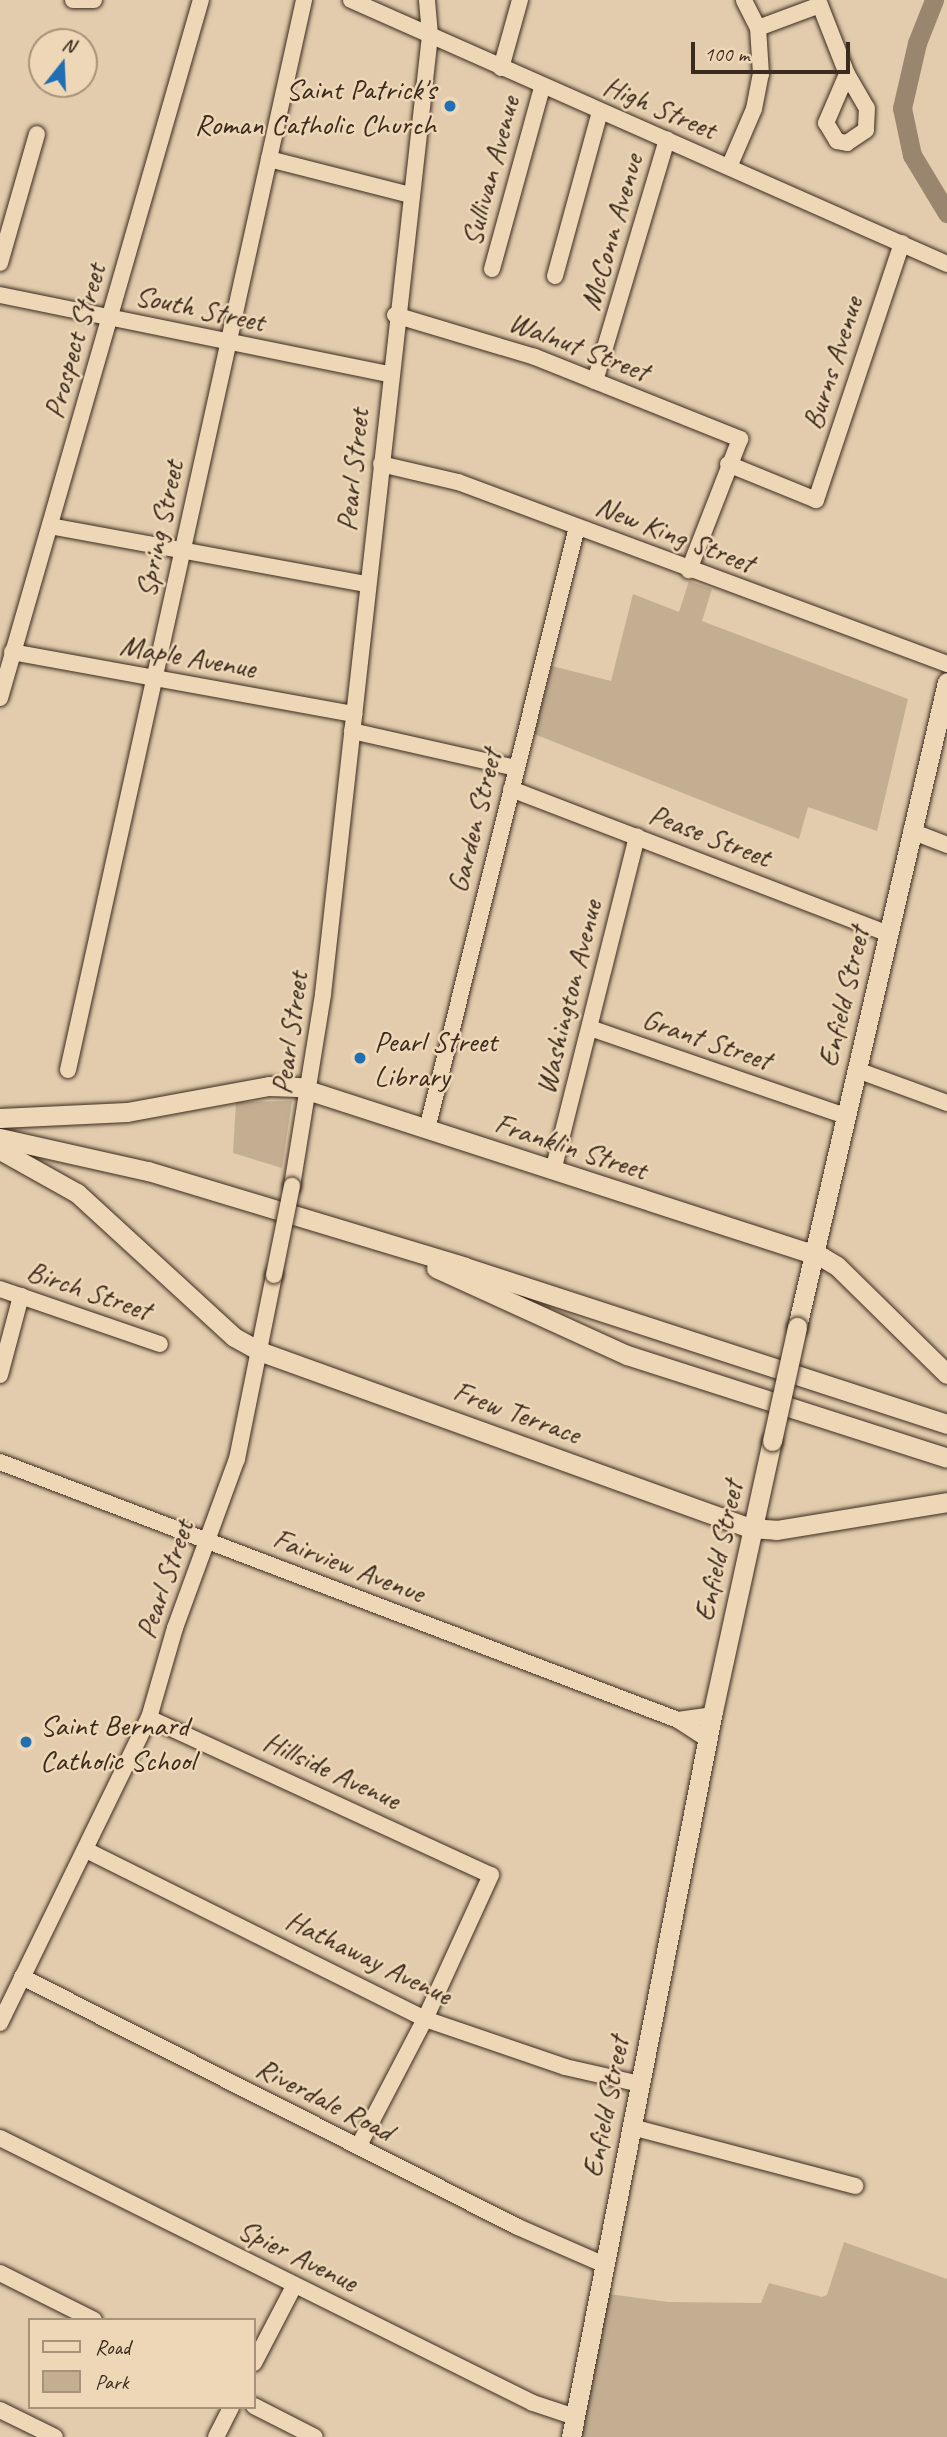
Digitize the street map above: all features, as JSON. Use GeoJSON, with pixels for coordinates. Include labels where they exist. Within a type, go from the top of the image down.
{"type":"FeatureCollection","features":[{"type":"Feature","properties":{"kind":"main road","name":"Enfield Street"},"geometry":{"type":"LineString","coordinates":[[571,2437],[712,1715],[813,1254],[947,682]]}},
{"type":"Feature","properties":{"kind":"main road","name":"Franklin Street"},"geometry":{"type":"LineString","coordinates":[[0,1118],[127,1112],[279,1085],[311,1090],[813,1254],[838,1266],[947,1374]]}},
{"type":"Feature","properties":{"kind":"main road"},"geometry":{"type":"LineString","coordinates":[[0,1138],[139,1168],[947,1424]]}},
{"type":"Feature","properties":{"kind":"main road","name":"Frew Terrace"},"geometry":{"type":"LineString","coordinates":[[0,1150],[45,1172],[83,1198],[234,1337],[259,1351],[754,1529]]}},
{"type":"Feature","properties":{"kind":"main road"},"geometry":{"type":"LineString","coordinates":[[397,1248],[617,1351],[947,1458]]}},
{"type":"Feature","properties":{"kind":"main road"},"geometry":{"type":"LineString","coordinates":[[754,1529],[776,1530],[947,1502]]}},
{"type":"Feature","properties":{"kind":"street"},"geometry":{"type":"LineString","coordinates":[[73,0],[94,0]]}},
{"type":"Feature","properties":{"kind":"street","name":"Prospect Street"},"geometry":{"type":"LineString","coordinates":[[0,698],[201,0]]}},
{"type":"Feature","properties":{"kind":"street","name":"Spring Street"},"geometry":{"type":"LineString","coordinates":[[68,1070],[304,0]]}},
{"type":"Feature","properties":{"kind":"street","name":"High Street"},"geometry":{"type":"LineString","coordinates":[[351,0],[542,87],[667,139],[947,264]]}},
{"type":"Feature","properties":{"kind":"street","name":"Pearl Street"},"geometry":{"type":"LineString","coordinates":[[0,2023],[149,1718],[207,1540],[237,1459],[311,1090],[396,314],[430,35],[427,0]]}},
{"type":"Feature","properties":{"kind":"street"},"geometry":{"type":"LineString","coordinates":[[501,68],[520,0]]}},
{"type":"Feature","properties":{"kind":"street"},"geometry":{"type":"LineString","coordinates":[[729,167],[759,89],[762,56],[758,28],[744,0]]}},
{"type":"Feature","properties":{"kind":"street"},"geometry":{"type":"LineString","coordinates":[[758,28],[819,2],[847,74]]}},
{"type":"Feature","properties":{"kind":"street","name":"Sullivan Avenue"},"geometry":{"type":"LineString","coordinates":[[492,269],[542,87]]}},
{"type":"Feature","properties":{"kind":"street"},"geometry":{"type":"LineString","coordinates":[[555,276],[600,112]]}},
{"type":"Feature","properties":{"kind":"street"},"geometry":{"type":"LineString","coordinates":[[0,263],[37,134]]}},
{"type":"Feature","properties":{"kind":"street","name":"McConn Avenue"},"geometry":{"type":"LineString","coordinates":[[596,381],[667,139]]}},
{"type":"Feature","properties":{"kind":"street"},"geometry":{"type":"LineString","coordinates":[[269,159],[410,195]]}},
{"type":"Feature","properties":{"kind":"street","name":"Burns Avenue"},"geometry":{"type":"LineString","coordinates":[[728,464],[816,500],[902,243]]}},
{"type":"Feature","properties":{"kind":"street","name":"South Street"},"geometry":{"type":"LineString","coordinates":[[0,295],[390,374]]}},
{"type":"Feature","properties":{"kind":"street","name":"Walnut Street"},"geometry":{"type":"LineString","coordinates":[[396,314],[504,346],[740,439],[728,464]]}},
{"type":"Feature","properties":{"kind":"street","name":"New King Street"},"geometry":{"type":"LineString","coordinates":[[381,464],[458,482],[947,664]]}},
{"type":"Feature","properties":{"kind":"street"},"geometry":{"type":"LineString","coordinates":[[689,570],[728,464]]}},
{"type":"Feature","properties":{"kind":"street"},"geometry":{"type":"LineString","coordinates":[[50,526],[367,584]]}},
{"type":"Feature","properties":{"kind":"street","name":"Garden Street"},"geometry":{"type":"LineString","coordinates":[[427,1129],[577,527]]}},
{"type":"Feature","properties":{"kind":"street","name":"Maple Avenue"},"geometry":{"type":"LineString","coordinates":[[12,652],[354,714]]}},
{"type":"Feature","properties":{"kind":"street"},"geometry":{"type":"LineString","coordinates":[[352,731],[516,768]]}},
{"type":"Feature","properties":{"kind":"street","name":"Pease Street"},"geometry":{"type":"LineString","coordinates":[[511,789],[888,934]]}},
{"type":"Feature","properties":{"kind":"street"},"geometry":{"type":"LineString","coordinates":[[911,831],[947,845]]}},
{"type":"Feature","properties":{"kind":"street","name":"Washington Avenue"},"geometry":{"type":"LineString","coordinates":[[553,1171],[637,836]]}},
{"type":"Feature","properties":{"kind":"street","name":"Grant Street"},"geometry":{"type":"LineString","coordinates":[[590,1028],[846,1116]]}},
{"type":"Feature","properties":{"kind":"street"},"geometry":{"type":"LineString","coordinates":[[857,1070],[947,1103]]}},
{"type":"Feature","properties":{"kind":"street","name":"Birch Street"},"geometry":{"type":"LineString","coordinates":[[0,1289],[160,1344]]}},
{"type":"Feature","properties":{"kind":"street"},"geometry":{"type":"LineString","coordinates":[[0,1375],[21,1296]]}},
{"type":"Feature","properties":{"kind":"street","name":"Fairview Avenue"},"geometry":{"type":"LineString","coordinates":[[0,1462],[678,1720],[707,1739]]}},
{"type":"Feature","properties":{"kind":"street","name":"Fairview Avenue"},"geometry":{"type":"LineString","coordinates":[[678,1720],[712,1715]]}},
{"type":"Feature","properties":{"kind":"street","name":"Hillside Avenue"},"geometry":{"type":"LineString","coordinates":[[149,1718],[491,1875],[425,2019]]}},
{"type":"Feature","properties":{"kind":"street","name":"Hathaway Avenue"},"geometry":{"type":"LineString","coordinates":[[86,1850],[425,2019],[565,2067],[640,2084]]}},
{"type":"Feature","properties":{"kind":"street","name":"Riverdale Road"},"geometry":{"type":"LineString","coordinates":[[22,1977],[358,2147],[605,2265]]}},
{"type":"Feature","properties":{"kind":"street"},"geometry":{"type":"LineString","coordinates":[[358,2147],[425,2019]]}},
{"type":"Feature","properties":{"kind":"street"},"geometry":{"type":"LineString","coordinates":[[632,2127],[855,2186]]}},
{"type":"Feature","properties":{"kind":"street","name":"Spier Avenue"},"geometry":{"type":"LineString","coordinates":[[0,2138],[533,2403],[575,2417]]}},
{"type":"Feature","properties":{"kind":"street"},"geometry":{"type":"LineString","coordinates":[[0,2273],[90,2318]]}},
{"type":"Feature","properties":{"kind":"street"},"geometry":{"type":"LineString","coordinates":[[256,2359],[293,2286]]}},
{"type":"Feature","properties":{"kind":"street"},"geometry":{"type":"LineString","coordinates":[[256,2407],[316,2437]]}},
{"type":"Feature","properties":{"kind":"street"},"geometry":{"type":"LineString","coordinates":[[215,2437],[230,2409]]}},
{"type":"Feature","properties":{"kind":"street"},"geometry":{"type":"LineString","coordinates":[[0,2410],[55,2437]]}},
{"type":"Feature","properties":{"kind":"green space"},"geometry":{"type":"Polygon","coordinates":[[[689,581],[712,589],[702,621],[908,699],[877,831],[808,807],[799,839],[534,734],[552,666],[611,681],[633,594],[679,612],[689,581]]]}},
{"type":"Feature","properties":{"kind":"green space"},"geometry":{"type":"Polygon","coordinates":[[[292,1101],[282,1168],[233,1153],[236,1102],[292,1101]]]}},
{"type":"Feature","properties":{"kind":"green space"},"geometry":{"type":"Polygon","coordinates":[[[844,2242],[947,2279],[947,2437],[580,2437],[609,2294],[668,2302],[761,2303],[769,2283],[822,2297],[827,2295],[844,2242]]]}},
{"type":"Feature","properties":{"kind":"waterway"},"geometry":{"type":"LineString","coordinates":[[934,0],[917,43],[902,108],[912,155],[947,213]]}},
{"type":"Feature","properties":{"kind":"place","name":"Saint Patrick's Roman Catholic Church"},"geometry":{"type":"Point","coordinates":[450,106]}},
{"type":"Feature","properties":{"kind":"place","name":"Pearl Street Library"},"geometry":{"type":"Point","coordinates":[360,1058]}},
{"type":"Feature","properties":{"kind":"place","name":"Saint Bernard Catholic School"},"geometry":{"type":"Point","coordinates":[26,1742]}}]}
